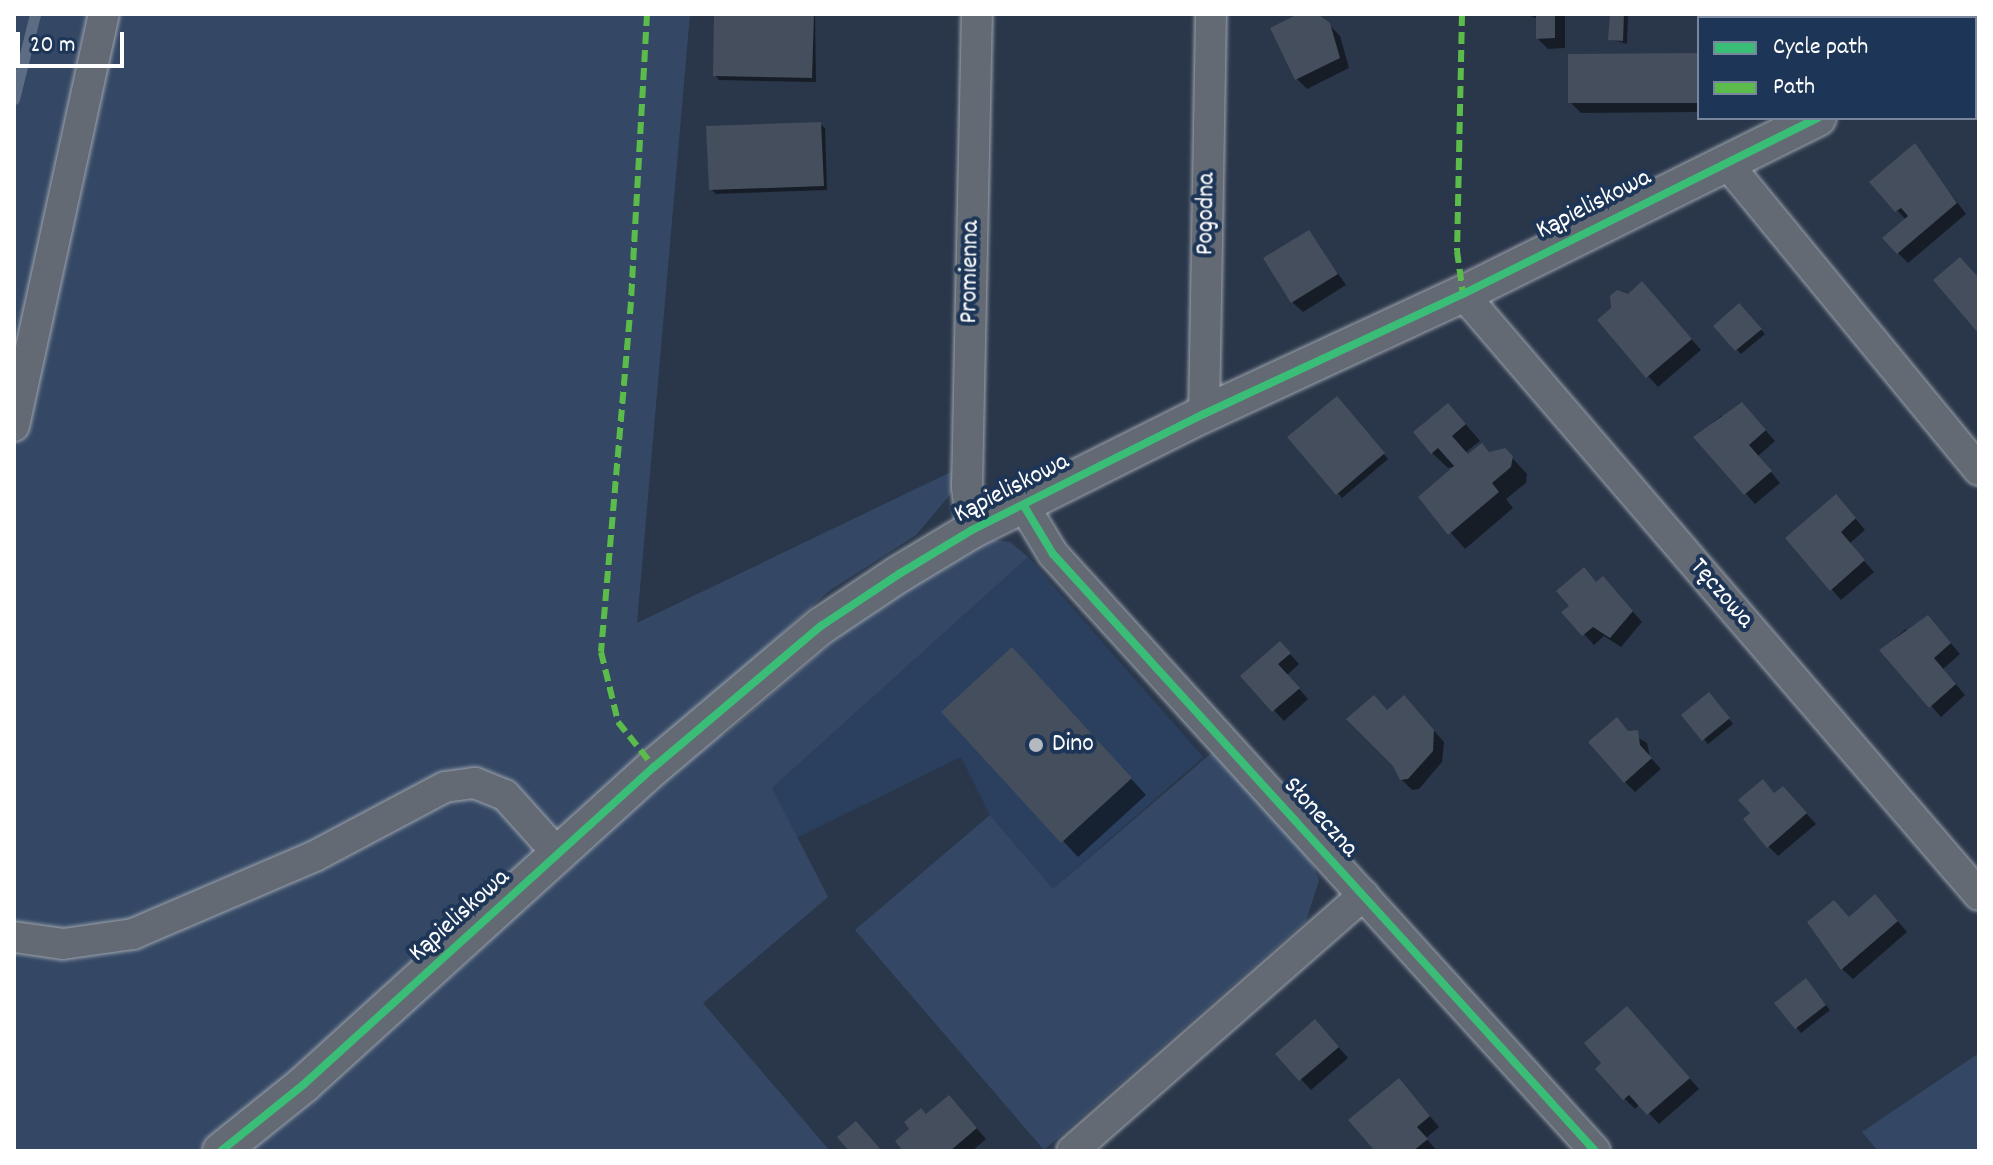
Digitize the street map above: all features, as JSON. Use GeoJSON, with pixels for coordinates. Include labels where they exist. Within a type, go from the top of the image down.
{"type":"FeatureCollection","features":[{"type":"Feature","properties":{"kind":"street"},"geometry":{"type":"LineString","coordinates":[[14,426],[104,14]]}},
{"type":"Feature","properties":{"kind":"street","name":"Promienna"},"geometry":{"type":"LineString","coordinates":[[972,530],[967,487],[977,14]]}},
{"type":"Feature","properties":{"kind":"street","name":"Pogodna"},"geometry":{"type":"LineString","coordinates":[[1204,414],[1211,14]]}},
{"type":"Feature","properties":{"kind":"street","name":"Kąpieliskowa"},"geometry":{"type":"LineString","coordinates":[[221,1151],[560,856],[654,767],[821,626],[972,530],[1204,414],[1463,294],[1725,161],[1814,120]]}},
{"type":"Feature","properties":{"kind":"street"},"geometry":{"type":"LineString","coordinates":[[1725,161],[1979,470]]}},
{"type":"Feature","properties":{"kind":"street","name":"Tęczowa"},"geometry":{"type":"LineString","coordinates":[[1463,294],[1979,895]]}},
{"type":"Feature","properties":{"kind":"street","name":"Słoneczna"},"geometry":{"type":"LineString","coordinates":[[1024,506],[1053,554],[1595,1151]]}},
{"type":"Feature","properties":{"kind":"street"},"geometry":{"type":"LineString","coordinates":[[14,937],[63,944],[133,934],[194,912],[315,856],[445,787],[475,783],[505,795],[560,856]]}},
{"type":"Feature","properties":{"kind":"street","name":"Słoneczna"},"geometry":{"type":"LineString","coordinates":[[1072,1151],[1363,895]]}},
{"type":"Feature","properties":{"kind":"shaded area"},"geometry":{"type":"Polygon","coordinates":[[[14,14],[690,14],[637,623],[953,471],[954,490],[916,535],[829,591],[700,708],[724,735],[889,594],[987,539],[1010,542],[1028,557],[772,788],[828,897],[703,1003],[830,1151],[14,1151],[14,14]]]}},
{"type":"Feature","properties":{"kind":"shaded area"},"geometry":{"type":"Polygon","coordinates":[[[1759,14],[1828,14],[1828,16],[1759,14]]]}},
{"type":"Feature","properties":{"kind":"shaded area","name":"Dino"},"geometry":{"type":"Polygon","coordinates":[[[1028,557],[1203,757],[1053,889],[990,815],[961,757],[796,838],[772,788],[1028,557]]]}},
{"type":"Feature","properties":{"kind":"shaded area"},"geometry":{"type":"Polygon","coordinates":[[[1215,750],[1308,854],[1319,880],[1306,921],[1044,1150],[855,930],[990,815],[1053,889],[1215,750]]]}},
{"type":"Feature","properties":{"kind":"shaded area"},"geometry":{"type":"Polygon","coordinates":[[[1979,1053],[1979,1151],[1878,1151],[1862,1132],[1979,1053]]]}},
{"type":"Feature","properties":{"kind":"building"},"geometry":{"type":"Polygon","coordinates":[[[714,14],[814,14],[812,78],[713,76],[714,14]]]}},
{"type":"Feature","properties":{"kind":"building"},"geometry":{"type":"Polygon","coordinates":[[[1298,14],[1318,14],[1330,23],[1340,58],[1295,80],[1270,28],[1298,14]]]}},
{"type":"Feature","properties":{"kind":"building"},"geometry":{"type":"Polygon","coordinates":[[[1536,14],[1555,14],[1555,38],[1536,39],[1536,14]]]}},
{"type":"Feature","properties":{"kind":"building"},"geometry":{"type":"Polygon","coordinates":[[[1610,14],[1624,14],[1623,41],[1608,40],[1610,14]]]}},
{"type":"Feature","properties":{"kind":"building"},"geometry":{"type":"Polygon","coordinates":[[[1697,53],[1697,103],[1568,103],[1568,54],[1697,53]]]}},
{"type":"Feature","properties":{"kind":"building"},"geometry":{"type":"Polygon","coordinates":[[[821,122],[824,186],[709,190],[706,126],[821,122]]]}},
{"type":"Feature","properties":{"kind":"building"},"geometry":{"type":"Polygon","coordinates":[[[1915,143],[1957,203],[1897,254],[1882,238],[1908,216],[1901,208],[1895,212],[1869,182],[1915,143]]]}},
{"type":"Feature","properties":{"kind":"building"},"geometry":{"type":"Polygon","coordinates":[[[1309,230],[1338,274],[1291,303],[1263,258],[1309,230]]]}},
{"type":"Feature","properties":{"kind":"building"},"geometry":{"type":"Polygon","coordinates":[[[1960,257],[1979,278],[1979,334],[1933,280],[1960,257]]]}},
{"type":"Feature","properties":{"kind":"building"},"geometry":{"type":"Polygon","coordinates":[[[1642,281],[1692,339],[1646,378],[1597,320],[1611,308],[1610,296],[1617,290],[1628,294],[1642,281]]]}},
{"type":"Feature","properties":{"kind":"building"},"geometry":{"type":"Polygon","coordinates":[[[1739,303],[1762,329],[1735,351],[1713,326],[1739,303]]]}},
{"type":"Feature","properties":{"kind":"building"},"geometry":{"type":"Polygon","coordinates":[[[1337,396],[1385,453],[1336,495],[1287,437],[1337,396]]]}},
{"type":"Feature","properties":{"kind":"building"},"geometry":{"type":"Polygon","coordinates":[[[1742,402],[1766,430],[1749,445],[1772,471],[1744,495],[1693,437],[1742,402]]]}},
{"type":"Feature","properties":{"kind":"building"},"geometry":{"type":"Polygon","coordinates":[[[1448,403],[1466,424],[1452,436],[1468,454],[1482,443],[1489,452],[1505,448],[1513,456],[1511,467],[1492,483],[1499,492],[1448,535],[1418,497],[1454,466],[1438,448],[1431,454],[1413,432],[1448,403]]]}},
{"type":"Feature","properties":{"kind":"building"},"geometry":{"type":"Polygon","coordinates":[[[1836,494],[1856,518],[1841,532],[1865,560],[1830,591],[1785,538],[1836,494]]]}},
{"type":"Feature","properties":{"kind":"building"},"geometry":{"type":"Polygon","coordinates":[[[1584,567],[1596,582],[1603,576],[1633,611],[1610,638],[1593,627],[1582,636],[1561,612],[1569,606],[1556,591],[1584,567]]]}},
{"type":"Feature","properties":{"kind":"building"},"geometry":{"type":"Polygon","coordinates":[[[1928,615],[1951,643],[1934,658],[1956,684],[1929,708],[1879,650],[1928,615]]]}},
{"type":"Feature","properties":{"kind":"building"},"geometry":{"type":"Polygon","coordinates":[[[1280,641],[1291,653],[1278,664],[1300,688],[1272,712],[1240,676],[1280,641]]]}},
{"type":"Feature","properties":{"kind":"building","name":"Dino"},"geometry":{"type":"Polygon","coordinates":[[[1012,647],[1132,778],[1061,843],[941,712],[1012,647]]]}},
{"type":"Feature","properties":{"kind":"building"},"geometry":{"type":"Polygon","coordinates":[[[1709,692],[1730,718],[1702,741],[1681,715],[1709,692]]]}},
{"type":"Feature","properties":{"kind":"building"},"geometry":{"type":"Polygon","coordinates":[[[1374,695],[1387,710],[1404,695],[1434,730],[1433,751],[1408,779],[1400,780],[1393,766],[1346,719],[1374,695]]]}},
{"type":"Feature","properties":{"kind":"building"},"geometry":{"type":"Polygon","coordinates":[[[1617,717],[1628,731],[1638,730],[1640,745],[1652,758],[1624,783],[1588,742],[1617,717]]]}},
{"type":"Feature","properties":{"kind":"building"},"geometry":{"type":"Polygon","coordinates":[[[1763,779],[1774,793],[1783,786],[1807,813],[1767,848],[1743,819],[1750,813],[1738,800],[1763,779]]]}},
{"type":"Feature","properties":{"kind":"building"},"geometry":{"type":"Polygon","coordinates":[[[1875,894],[1898,921],[1841,970],[1807,922],[1834,900],[1849,917],[1875,894]]]}},
{"type":"Feature","properties":{"kind":"building"},"geometry":{"type":"Polygon","coordinates":[[[1806,978],[1826,1005],[1795,1029],[1774,1003],[1806,978]]]}},
{"type":"Feature","properties":{"kind":"building"},"geometry":{"type":"Polygon","coordinates":[[[1627,1006],[1690,1078],[1647,1115],[1629,1095],[1623,1100],[1595,1069],[1601,1063],[1584,1043],[1627,1006]]]}},
{"type":"Feature","properties":{"kind":"building"},"geometry":{"type":"Polygon","coordinates":[[[1315,1019],[1339,1047],[1299,1081],[1275,1054],[1315,1019]]]}},
{"type":"Feature","properties":{"kind":"building"},"geometry":{"type":"Polygon","coordinates":[[[1399,1078],[1430,1116],[1417,1127],[1428,1139],[1413,1151],[1375,1151],[1348,1120],[1399,1078]]]}},
{"type":"Feature","properties":{"kind":"building"},"geometry":{"type":"Polygon","coordinates":[[[949,1095],[977,1128],[950,1151],[903,1151],[895,1141],[909,1129],[904,1122],[921,1108],[926,1114],[949,1095]]]}},
{"type":"Feature","properties":{"kind":"building"},"geometry":{"type":"Polygon","coordinates":[[[856,1121],[882,1151],[849,1151],[837,1137],[856,1121]]]}},
{"type":"Feature","properties":{"kind":"waterway"},"geometry":{"type":"LineString","coordinates":[[14,99],[35,14]]}},
{"type":"Feature","properties":{"kind":"marked path"},"geometry":{"type":"LineString","coordinates":[[647,14],[631,302],[601,652],[618,722],[654,767]]}},
{"type":"Feature","properties":{"kind":"marked path"},"geometry":{"type":"LineString","coordinates":[[1462,14],[1457,251],[1463,294]]}},
{"type":"Feature","properties":{"kind":"cycle path"},"geometry":{"type":"LineString","coordinates":[[221,1151],[303,1085],[654,767],[821,626],[899,574],[972,530],[1204,414],[1463,294],[1814,120]]}},
{"type":"Feature","properties":{"kind":"cycle path"},"geometry":{"type":"LineString","coordinates":[[1024,506],[1053,554],[1595,1151]]}},
{"type":"Feature","properties":{"kind":"place","name":"Dino"},"geometry":{"type":"Point","coordinates":[1036,745]}}]}
